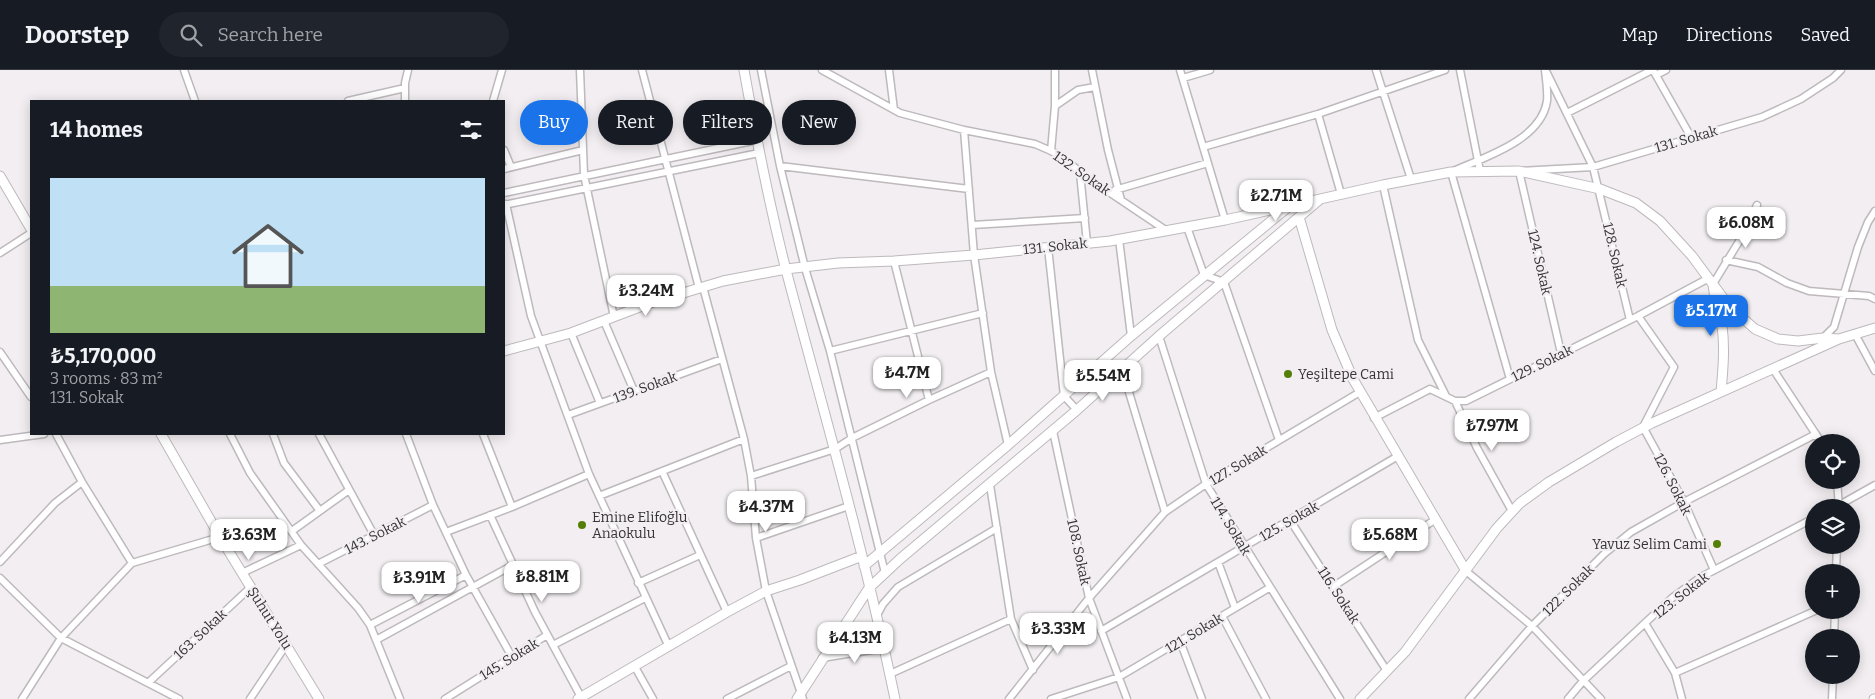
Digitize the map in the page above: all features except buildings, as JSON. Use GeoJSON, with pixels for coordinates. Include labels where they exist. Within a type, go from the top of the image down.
{"type":"FeatureCollection","features":[{"type":"Feature","properties":{"kind":"street"},"geometry":{"type":"LineString","coordinates":[[184,70],[195,100]]}},
{"type":"Feature","properties":{"kind":"street"},"geometry":{"type":"LineString","coordinates":[[405,100],[408,70]]}},
{"type":"Feature","properties":{"kind":"street"},"geometry":{"type":"LineString","coordinates":[[493,100],[502,70]]}},
{"type":"Feature","properties":{"kind":"street"},"geometry":{"type":"LineString","coordinates":[[580,70],[584,175],[614,317]]}},
{"type":"Feature","properties":{"kind":"street"},"geometry":{"type":"LineString","coordinates":[[642,70],[744,439],[751,476],[756,538],[766,591],[800,697]]}},
{"type":"Feature","properties":{"kind":"street"},"geometry":{"type":"LineString","coordinates":[[744,70],[749,100]]}},
{"type":"Feature","properties":{"kind":"street"},"geometry":{"type":"LineString","coordinates":[[761,70],[780,166],[805,268],[830,351],[885,573]]}},
{"type":"Feature","properties":{"kind":"street","name":"132. Sokak"},"geometry":{"type":"LineString","coordinates":[[822,70],[894,110],[964,130],[1035,144],[1051,151],[1061,156],[1080,173],[1167,231]]}},
{"type":"Feature","properties":{"kind":"street"},"geometry":{"type":"LineString","coordinates":[[889,70],[894,110]]}},
{"type":"Feature","properties":{"kind":"street"},"geometry":{"type":"LineString","coordinates":[[1051,151],[1055,106],[1055,70]]}},
{"type":"Feature","properties":{"kind":"street"},"geometry":{"type":"LineString","coordinates":[[1092,70],[1117,190],[1121,200]]}},
{"type":"Feature","properties":{"kind":"street"},"geometry":{"type":"LineString","coordinates":[[1180,70],[1225,220]]}},
{"type":"Feature","properties":{"kind":"street"},"geometry":{"type":"LineString","coordinates":[[1183,78],[1210,70]]}},
{"type":"Feature","properties":{"kind":"street"},"geometry":{"type":"LineString","coordinates":[[1376,70],[1411,179]]}},
{"type":"Feature","properties":{"kind":"street"},"geometry":{"type":"LineString","coordinates":[[1203,147],[1318,114],[1445,70]]}},
{"type":"Feature","properties":{"kind":"street"},"geometry":{"type":"LineString","coordinates":[[1460,70],[1480,171]]}},
{"type":"Feature","properties":{"kind":"street"},"geometry":{"type":"LineString","coordinates":[[1510,379],[1450,172],[1517,141],[1537,125],[1547,102],[1545,70]]}},
{"type":"Feature","properties":{"kind":"street"},"geometry":{"type":"LineString","coordinates":[[1545,70],[1567,113],[1654,72],[1666,70]]}},
{"type":"Feature","properties":{"kind":"street","name":"131. Sokak"},"geometry":{"type":"LineString","coordinates":[[505,351],[571,333],[650,303],[723,281],[786,269],[838,263],[894,261],[974,254],[1120,239],[1225,220],[1450,172],[1593,167],[1762,117],[1782,109],[1825,84],[1841,70]]}},
{"type":"Feature","properties":{"kind":"street"},"geometry":{"type":"LineString","coordinates":[[1654,72],[1691,137]]}},
{"type":"Feature","properties":{"kind":"street"},"geometry":{"type":"LineString","coordinates":[[1055,106],[1078,90],[1095,87]]}},
{"type":"Feature","properties":{"kind":"street"},"geometry":{"type":"LineString","coordinates":[[352,100],[405,88]]}},
{"type":"Feature","properties":{"kind":"street","name":"128. Sokak"},"geometry":{"type":"LineString","coordinates":[[1567,113],[1593,167],[1600,189],[1630,320]]}},
{"type":"Feature","properties":{"kind":"street"},"geometry":{"type":"LineString","coordinates":[[1318,114],[1341,194]]}},
{"type":"Feature","properties":{"kind":"street"},"geometry":{"type":"LineString","coordinates":[[964,130],[974,254],[982,313],[991,372],[1008,445]]}},
{"type":"Feature","properties":{"kind":"street"},"geometry":{"type":"LineString","coordinates":[[505,192],[731,145]]}},
{"type":"Feature","properties":{"kind":"street"},"geometry":{"type":"LineString","coordinates":[[757,145],[786,269],[862,556],[895,699]]}},
{"type":"Feature","properties":{"kind":"street"},"geometry":{"type":"LineString","coordinates":[[507,168],[583,150]]}},
{"type":"Feature","properties":{"kind":"street"},"geometry":{"type":"LineString","coordinates":[[669,647],[644,598],[589,474],[531,316],[505,204],[759,152]]}},
{"type":"Feature","properties":{"kind":"street"},"geometry":{"type":"LineString","coordinates":[[1109,192],[1208,163]]}},
{"type":"Feature","properties":{"kind":"street"},"geometry":{"type":"LineString","coordinates":[[780,166],[969,189]]}},
{"type":"Feature","properties":{"kind":"street","name":"131. Sokak"},"geometry":{"type":"LineString","coordinates":[[1519,171],[1600,189],[1636,202],[1660,221],[1692,256],[1729,306],[1743,320],[1765,334],[1788,340],[1838,339]]}},
{"type":"Feature","properties":{"kind":"street","name":"124. Sokak"},"geometry":{"type":"LineString","coordinates":[[1519,171],[1561,353]]}},
{"type":"Feature","properties":{"kind":"street"},"geometry":{"type":"LineString","coordinates":[[1080,173],[1088,243]]}},
{"type":"Feature","properties":{"kind":"street"},"geometry":{"type":"LineString","coordinates":[[0,176],[30,227]]}},
{"type":"Feature","properties":{"kind":"street"},"geometry":{"type":"LineString","coordinates":[[1383,185],[1418,340],[1446,397]]}},
{"type":"Feature","properties":{"kind":"street"},"geometry":{"type":"LineString","coordinates":[[800,697],[822,658],[869,588],[1053,431],[1158,336],[1321,199]]}},
{"type":"Feature","properties":{"kind":"street"},"geometry":{"type":"LineString","coordinates":[[1721,392],[1723,368],[1722,328],[1711,281],[1746,230],[1757,205]]}},
{"type":"Feature","properties":{"kind":"street"},"geometry":{"type":"LineString","coordinates":[[864,566],[1008,445],[1131,336],[1289,207]]}},
{"type":"Feature","properties":{"kind":"street"},"geometry":{"type":"LineString","coordinates":[[1823,338],[1834,327],[1858,247],[1868,222],[1875,211]]}},
{"type":"Feature","properties":{"kind":"street"},"geometry":{"type":"LineString","coordinates":[[1300,217],[1332,330],[1360,392],[1466,570],[1532,626],[1601,699]]}},
{"type":"Feature","properties":{"kind":"street"},"geometry":{"type":"LineString","coordinates":[[972,225],[1085,218]]}},
{"type":"Feature","properties":{"kind":"street"},"geometry":{"type":"LineString","coordinates":[[1187,227],[1204,275]]}},
{"type":"Feature","properties":{"kind":"street"},"geometry":{"type":"LineString","coordinates":[[0,253],[30,234]]}},
{"type":"Feature","properties":{"kind":"street"},"geometry":{"type":"LineString","coordinates":[[1120,239],[1131,336]]}},
{"type":"Feature","properties":{"kind":"street"},"geometry":{"type":"LineString","coordinates":[[1048,247],[1064,396],[1077,410]]}},
{"type":"Feature","properties":{"kind":"street"},"geometry":{"type":"LineString","coordinates":[[1726,260],[1758,267],[1787,283],[1809,291],[1844,293],[1868,296],[1875,299]]}},
{"type":"Feature","properties":{"kind":"street"},"geometry":{"type":"LineString","coordinates":[[894,261],[929,400]]}},
{"type":"Feature","properties":{"kind":"street"},"geometry":{"type":"LineString","coordinates":[[1204,275],[1224,282]]}},
{"type":"Feature","properties":{"kind":"street","name":"129. Sokak"},"geometry":{"type":"LineString","coordinates":[[1455,401],[1466,401],[1711,281]]}},
{"type":"Feature","properties":{"kind":"street"},"geometry":{"type":"LineString","coordinates":[[1224,282],[1279,440]]}},
{"type":"Feature","properties":{"kind":"street"},"geometry":{"type":"LineString","coordinates":[[830,351],[982,313]]}},
{"type":"Feature","properties":{"kind":"street"},"geometry":{"type":"LineString","coordinates":[[1638,316],[1674,367],[1643,427]]}},
{"type":"Feature","properties":{"kind":"street"},"geometry":{"type":"LineString","coordinates":[[604,321],[634,391]]}},
{"type":"Feature","properties":{"kind":"street"},"geometry":{"type":"LineString","coordinates":[[1360,699],[1405,652],[1497,528],[1520,503],[1549,482],[1643,427],[1838,339],[1875,328]]}},
{"type":"Feature","properties":{"kind":"street"},"geometry":{"type":"LineString","coordinates":[[571,333],[600,403]]}},
{"type":"Feature","properties":{"kind":"street"},"geometry":{"type":"LineString","coordinates":[[1855,334],[1875,371]]}},
{"type":"Feature","properties":{"kind":"street","name":"114. Sokak"},"geometry":{"type":"LineString","coordinates":[[1158,336],[1206,484],[1269,588],[1340,699]]}},
{"type":"Feature","properties":{"kind":"street"},"geometry":{"type":"LineString","coordinates":[[0,352],[30,396]]}},
{"type":"Feature","properties":{"kind":"street","name":"139. Sokak"},"geometry":{"type":"LineString","coordinates":[[568,415],[722,359]]}},
{"type":"Feature","properties":{"kind":"street"},"geometry":{"type":"LineString","coordinates":[[1773,369],[1816,434]]}},
{"type":"Feature","properties":{"kind":"street"},"geometry":{"type":"LineString","coordinates":[[1122,370],[1165,512]]}},
{"type":"Feature","properties":{"kind":"street"},"geometry":{"type":"LineString","coordinates":[[751,476],[835,449],[852,438],[991,372]]}},
{"type":"Feature","properties":{"kind":"street"},"geometry":{"type":"LineString","coordinates":[[1374,418],[1430,389],[1455,401],[1477,448],[1512,511]]}},
{"type":"Feature","properties":{"kind":"street","name":"127. Sokak"},"geometry":{"type":"LineString","coordinates":[[1010,699],[1089,598],[1165,512],[1206,484],[1360,392]]}},
{"type":"Feature","properties":{"kind":"street","name":"126. Sokak"},"geometry":{"type":"LineString","coordinates":[[1643,427],[1684,502],[1714,570]]}},
{"type":"Feature","properties":{"kind":"street","name":"108. Sokak"},"geometry":{"type":"LineString","coordinates":[[1053,431],[1089,598],[1127,699]]}},
{"type":"Feature","properties":{"kind":"street"},"geometry":{"type":"LineString","coordinates":[[0,440],[37,435]]}},
{"type":"Feature","properties":{"kind":"street"},"geometry":{"type":"LineString","coordinates":[[57,435],[82,482],[132,563]]}},
{"type":"Feature","properties":{"kind":"street","name":"Şuhut Yolu"},"geometry":{"type":"LineString","coordinates":[[162,435],[220,537],[319,699]]}},
{"type":"Feature","properties":{"kind":"street"},"geometry":{"type":"LineString","coordinates":[[231,435],[250,473],[301,545],[358,608],[370,625],[400,699]]}},
{"type":"Feature","properties":{"kind":"street"},"geometry":{"type":"LineString","coordinates":[[273,435],[284,463],[320,511]]}},
{"type":"Feature","properties":{"kind":"street"},"geometry":{"type":"LineString","coordinates":[[320,435],[374,535]]}},
{"type":"Feature","properties":{"kind":"street"},"geometry":{"type":"LineString","coordinates":[[406,435],[433,505],[472,586],[512,657]]}},
{"type":"Feature","properties":{"kind":"street"},"geometry":{"type":"LineString","coordinates":[[483,435],[512,507]]}},
{"type":"Feature","properties":{"kind":"street"},"geometry":{"type":"LineString","coordinates":[[598,496],[744,439]]}},
{"type":"Feature","properties":{"kind":"street","name":"122. Sokak"},"geometry":{"type":"LineString","coordinates":[[1469,699],[1532,626],[1604,554],[1632,532],[1684,502],[1805,440]]}},
{"type":"Feature","properties":{"kind":"street","name":"125. Sokak"},"geometry":{"type":"LineString","coordinates":[[1101,630],[1398,456]]}},
{"type":"Feature","properties":{"kind":"street"},"geometry":{"type":"LineString","coordinates":[[662,470],[726,612]]}},
{"type":"Feature","properties":{"kind":"street"},"geometry":{"type":"LineString","coordinates":[[446,532],[512,507],[589,474]]}},
{"type":"Feature","properties":{"kind":"street"},"geometry":{"type":"LineString","coordinates":[[0,562],[55,503],[82,482]]}},
{"type":"Feature","properties":{"kind":"street"},"geometry":{"type":"LineString","coordinates":[[990,485],[1011,619],[1033,670]]}},
{"type":"Feature","properties":{"kind":"street"},"geometry":{"type":"LineString","coordinates":[[1851,499],[1875,485]]}},
{"type":"Feature","properties":{"kind":"street"},"geometry":{"type":"LineString","coordinates":[[292,531],[349,490]]}},
{"type":"Feature","properties":{"kind":"street","name":"143. Sokak"},"geometry":{"type":"LineString","coordinates":[[318,564],[433,505]]}},
{"type":"Feature","properties":{"kind":"street"},"geometry":{"type":"LineString","coordinates":[[756,538],[849,506]]}},
{"type":"Feature","properties":{"kind":"street"},"geometry":{"type":"LineString","coordinates":[[490,515],[579,698],[635,667],[726,612],[766,591],[862,556]]}},
{"type":"Feature","properties":{"kind":"street"},"geometry":{"type":"LineString","coordinates":[[1334,586],[1436,519]]}},
{"type":"Feature","properties":{"kind":"street","name":"116. Sokak"},"geometry":{"type":"LineString","coordinates":[[1290,520],[1387,671]]}},
{"type":"Feature","properties":{"kind":"street","name":"123. Sokak"},"geometry":{"type":"LineString","coordinates":[[1568,699],[1583,680],[1672,598],[1714,570],[1805,523]]}},
{"type":"Feature","properties":{"kind":"street"},"geometry":{"type":"LineString","coordinates":[[876,617],[883,604],[898,587],[997,528]]}},
{"type":"Feature","properties":{"kind":"street"},"geometry":{"type":"LineString","coordinates":[[22,699],[61,638],[132,563],[220,537]]}},
{"type":"Feature","properties":{"kind":"street"},"geometry":{"type":"LineString","coordinates":[[242,573],[301,545]]}},
{"type":"Feature","properties":{"kind":"street"},"geometry":{"type":"LineString","coordinates":[[638,583],[700,555]]}},
{"type":"Feature","properties":{"kind":"street"},"geometry":{"type":"LineString","coordinates":[[1218,562],[1235,608]]}},
{"type":"Feature","properties":{"kind":"street"},"geometry":{"type":"LineString","coordinates":[[376,640],[513,565]]}},
{"type":"Feature","properties":{"kind":"street"},"geometry":{"type":"LineString","coordinates":[[370,625],[466,574]]}},
{"type":"Feature","properties":{"kind":"street"},"geometry":{"type":"LineString","coordinates":[[0,578],[61,638],[179,699]]}},
{"type":"Feature","properties":{"kind":"street","name":"163. Sokak"},"geometry":{"type":"LineString","coordinates":[[149,682],[251,587]]}},
{"type":"Feature","properties":{"kind":"street","name":"121. Sokak"},"geometry":{"type":"LineString","coordinates":[[1051,699],[1119,677],[1269,588]]}},
{"type":"Feature","properties":{"kind":"street"},"geometry":{"type":"LineString","coordinates":[[552,645],[644,598]]}},
{"type":"Feature","properties":{"kind":"street"},"geometry":{"type":"LineString","coordinates":[[1675,673],[1805,615]]}},
{"type":"Feature","properties":{"kind":"street"},"geometry":{"type":"LineString","coordinates":[[1222,616],[1266,699]]}},
{"type":"Feature","properties":{"kind":"street"},"geometry":{"type":"LineString","coordinates":[[890,674],[1011,619]]}},
{"type":"Feature","properties":{"kind":"street"},"geometry":{"type":"LineString","coordinates":[[1645,623],[1675,673],[1682,699]]}},
{"type":"Feature","properties":{"kind":"street","name":"145. Sokak"},"geometry":{"type":"LineString","coordinates":[[445,699],[547,635]]}},
{"type":"Feature","properties":{"kind":"street"},"geometry":{"type":"LineString","coordinates":[[1180,641],[1202,699]]}},
{"type":"Feature","properties":{"kind":"street"},"geometry":{"type":"LineString","coordinates":[[250,699],[286,645]]}},
{"type":"Feature","properties":{"kind":"street"},"geometry":{"type":"LineString","coordinates":[[822,658],[884,648]]}},
{"type":"Feature","properties":{"kind":"street"},"geometry":{"type":"LineString","coordinates":[[728,699],[791,666]]}},
{"type":"Feature","properties":{"kind":"street"},"geometry":{"type":"LineString","coordinates":[[635,667],[653,699]]}},
{"type":"Feature","properties":{"kind":"street"},"geometry":{"type":"LineString","coordinates":[[1832,699],[1833,684]]}},
{"type":"Feature","properties":{"kind":"place","name":"Yeşiltepe Cami"},"geometry":{"type":"Point","coordinates":[1288,374]}},
{"type":"Feature","properties":{"kind":"place","name":"Emine Elifoğlu Anaokulu"},"geometry":{"type":"Point","coordinates":[582,525]}},
{"type":"Feature","properties":{"kind":"place","name":"Yavuz Selim Cami"},"geometry":{"type":"Point","coordinates":[1717,544]}}]}
